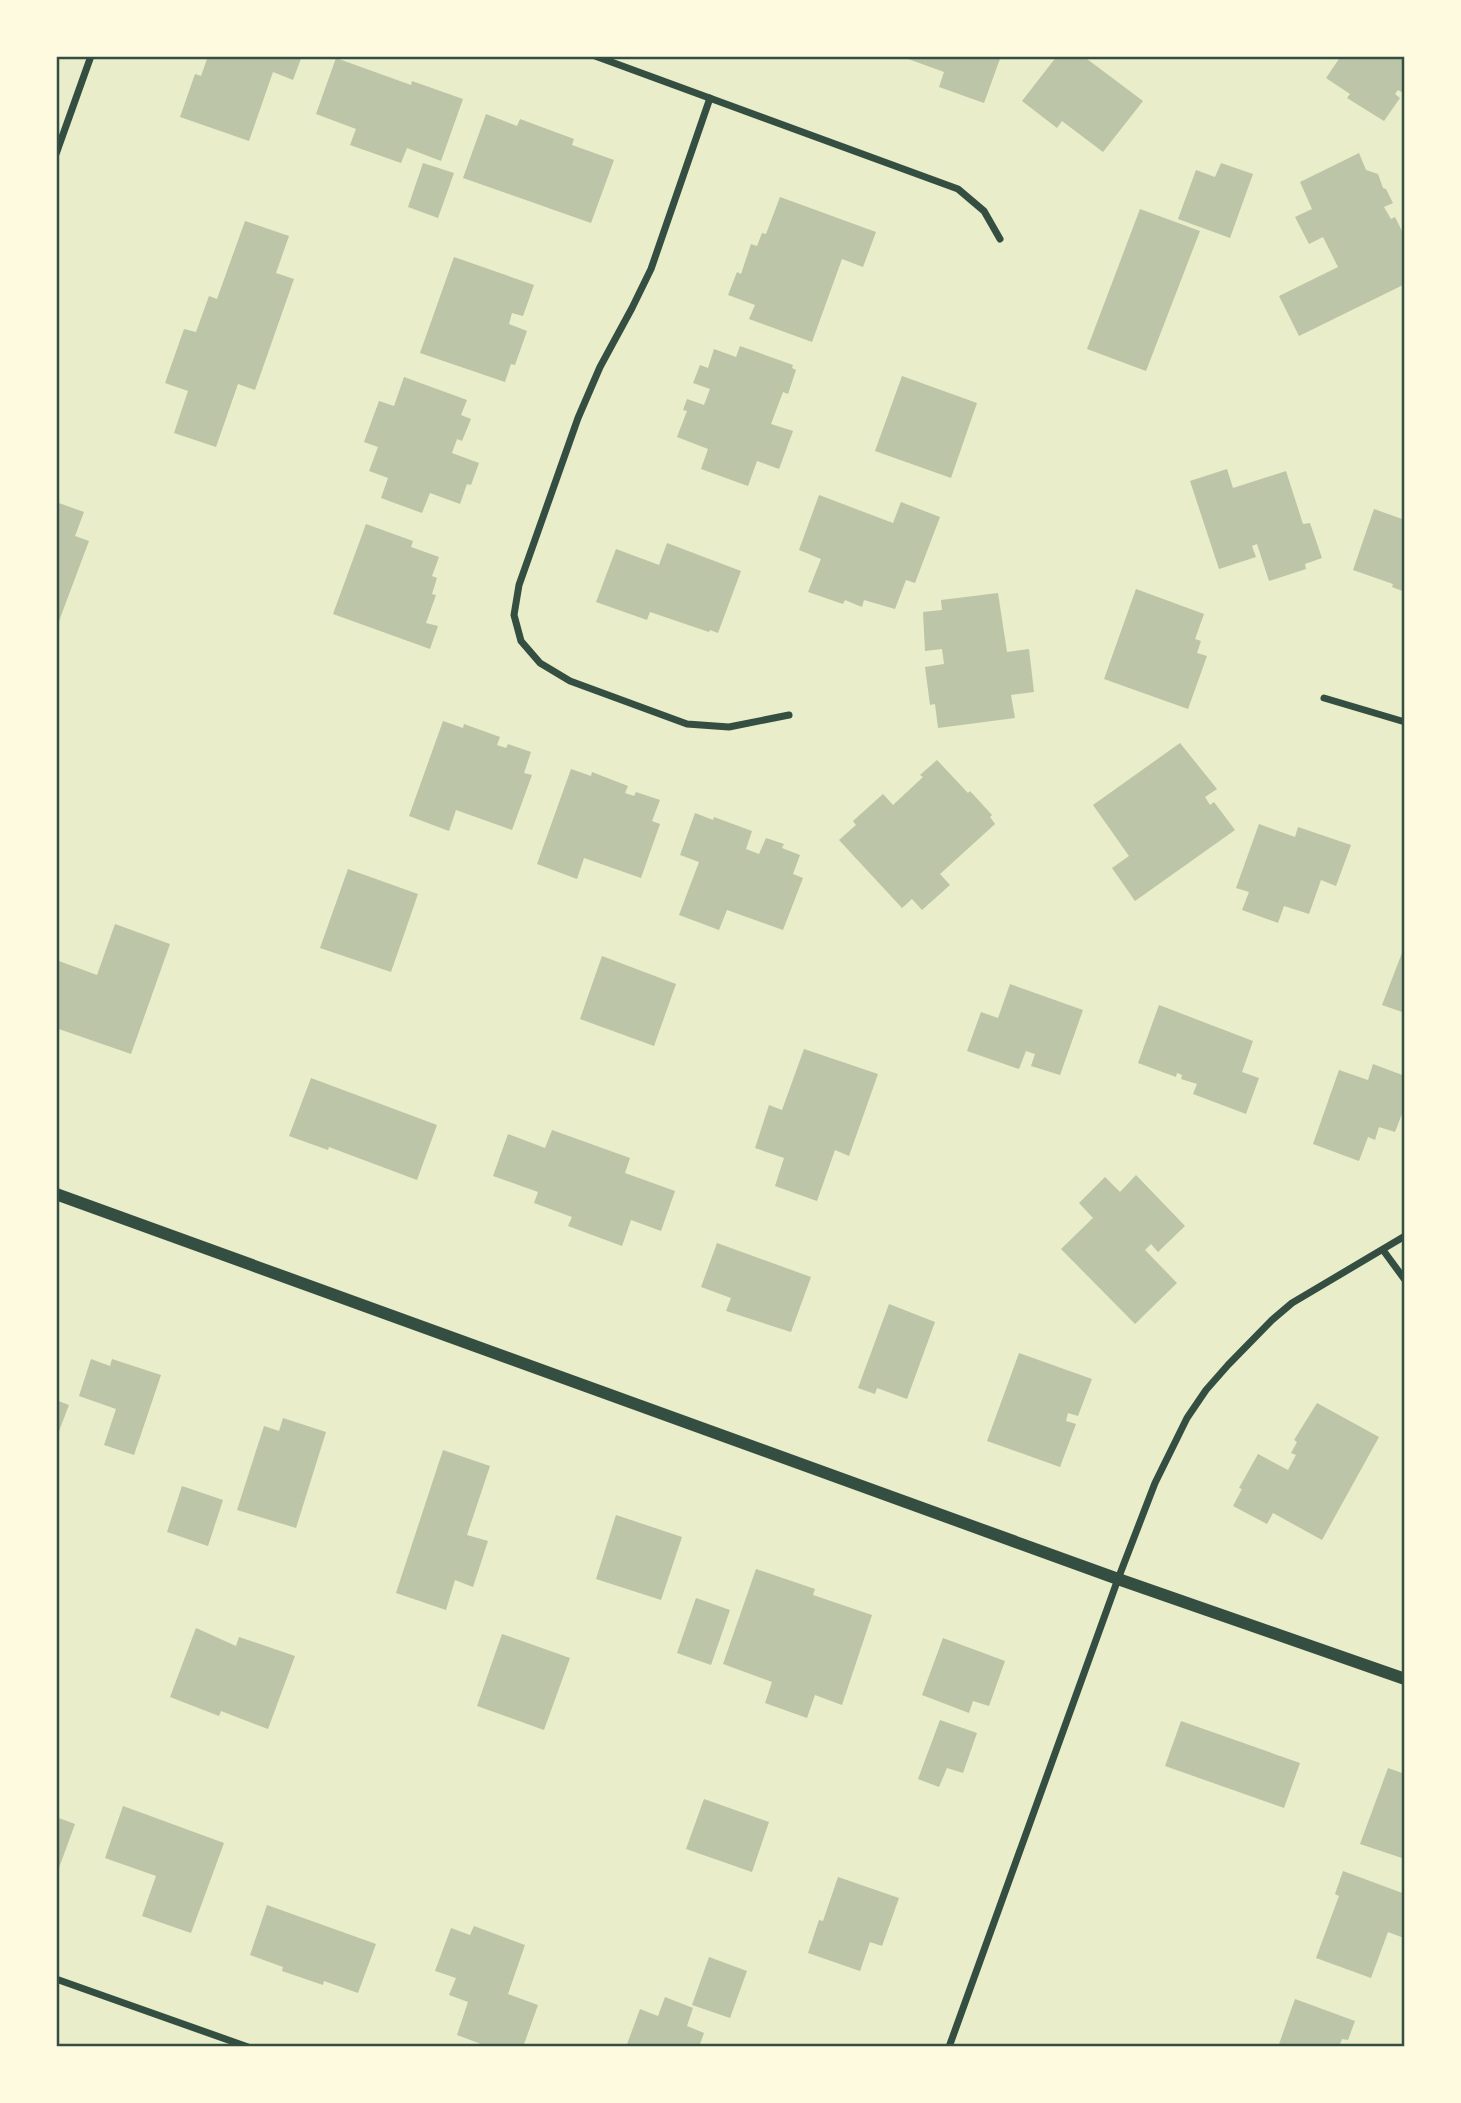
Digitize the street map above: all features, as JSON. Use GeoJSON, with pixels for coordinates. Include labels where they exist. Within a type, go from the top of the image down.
{"type":"FeatureCollection","features":[{"type":"Feature","properties":{"kind":"street"},"geometry":{"type":"LineString","coordinates":[[56,154],[92,56]]}},
{"type":"Feature","properties":{"kind":"street"},"geometry":{"type":"LineString","coordinates":[[595,56],[958,189],[984,211],[1000,239]]}},
{"type":"Feature","properties":{"kind":"street"},"geometry":{"type":"LineString","coordinates":[[710,98],[650,269],[600,367],[578,418],[519,585],[514,615],[522,641],[534,656],[540,663],[570,681],[687,723],[729,727],[789,715]]}},
{"type":"Feature","properties":{"kind":"street"},"geometry":{"type":"LineString","coordinates":[[1324,698],[1405,722]]}},
{"type":"Feature","properties":{"kind":"street"},"geometry":{"type":"LineString","coordinates":[[56,1194],[1118,1579],[1405,1679]]}},
{"type":"Feature","properties":{"kind":"street"},"geometry":{"type":"LineString","coordinates":[[949,2047],[1118,1579],[1172,1446],[1206,1390],[1249,1341],[1293,1303],[1405,1236]]}},
{"type":"Feature","properties":{"kind":"street"},"geometry":{"type":"LineString","coordinates":[[1383,1250],[1405,1280]]}},
{"type":"Feature","properties":{"kind":"street"},"geometry":{"type":"LineString","coordinates":[[56,1979],[248,2047]]}},
{"type":"Feature","properties":{"kind":"building"},"geometry":{"type":"Polygon","coordinates":[[[208,56],[302,56],[293,80],[273,72],[249,141],[180,117],[195,74],[201,76],[208,56]]]}},
{"type":"Feature","properties":{"kind":"building"},"geometry":{"type":"Polygon","coordinates":[[[900,56],[1001,56],[984,103],[939,87],[944,72],[900,56]]]}},
{"type":"Feature","properties":{"kind":"building"},"geometry":{"type":"Polygon","coordinates":[[[1057,56],[1083,56],[1143,101],[1103,152],[1062,121],[1057,128],[1022,101],[1057,56]]]}},
{"type":"Feature","properties":{"kind":"building"},"geometry":{"type":"Polygon","coordinates":[[[1341,56],[1405,56],[1405,94],[1398,90],[1395,94],[1400,98],[1384,121],[1347,98],[1350,94],[1326,78],[1341,56]]]}},
{"type":"Feature","properties":{"kind":"building"},"geometry":{"type":"Polygon","coordinates":[[[336,58],[411,85],[412,81],[463,99],[441,161],[407,148],[401,163],[350,145],[356,129],[316,114],[336,58]]]}},
{"type":"Feature","properties":{"kind":"building"},"geometry":{"type":"Polygon","coordinates":[[[486,114],[517,126],[520,119],[574,139],[572,145],[614,160],[591,223],[463,178],[486,114]]]}},
{"type":"Feature","properties":{"kind":"building"},"geometry":{"type":"Polygon","coordinates":[[[1359,153],[1366,170],[1378,174],[1393,203],[1384,207],[1391,219],[1395,217],[1405,237],[1405,284],[1299,336],[1279,296],[1338,267],[1323,237],[1309,244],[1295,217],[1312,209],[1300,182],[1359,153]]]}},
{"type":"Feature","properties":{"kind":"building"},"geometry":{"type":"Polygon","coordinates":[[[423,163],[454,173],[438,218],[408,207],[423,163]]]}},
{"type":"Feature","properties":{"kind":"building"},"geometry":{"type":"Polygon","coordinates":[[[1221,163],[1253,174],[1230,238],[1178,219],[1196,170],[1215,177],[1221,163]]]}},
{"type":"Feature","properties":{"kind":"building"},"geometry":{"type":"Polygon","coordinates":[[[780,197],[876,232],[863,267],[842,259],[812,342],[749,319],[755,305],[728,295],[737,272],[741,274],[751,244],[757,246],[762,233],[766,234],[780,197]]]}},
{"type":"Feature","properties":{"kind":"building"},"geometry":{"type":"Polygon","coordinates":[[[1140,209],[1200,231],[1146,371],[1087,349],[1140,209]]]}},
{"type":"Feature","properties":{"kind":"building"},"geometry":{"type":"Polygon","coordinates":[[[245,221],[289,236],[276,273],[294,279],[255,390],[238,384],[216,447],[174,433],[188,391],[165,383],[184,329],[196,332],[209,296],[217,299],[245,221]]]}},
{"type":"Feature","properties":{"kind":"building"},"geometry":{"type":"Polygon","coordinates":[[[454,257],[534,285],[523,316],[512,313],[509,324],[527,331],[515,365],[511,364],[505,382],[420,353],[454,257]]]}},
{"type":"Feature","properties":{"kind":"building"},"geometry":{"type":"Polygon","coordinates":[[[740,346],[793,365],[792,368],[796,370],[788,394],[783,392],[771,424],[793,431],[779,469],[757,461],[748,486],[701,469],[708,449],[677,437],[687,411],[683,410],[687,399],[704,405],[710,389],[693,383],[700,365],[708,368],[714,349],[736,357],[740,346]]]}},
{"type":"Feature","properties":{"kind":"building"},"geometry":{"type":"Polygon","coordinates":[[[902,376],[977,403],[951,478],[875,451],[902,376]]]}},
{"type":"Feature","properties":{"kind":"building"},"geometry":{"type":"Polygon","coordinates":[[[404,377],[467,400],[461,415],[471,419],[462,441],[457,439],[452,453],[479,463],[460,504],[430,493],[422,513],[381,498],[388,478],[369,471],[378,447],[364,442],[379,401],[394,406],[404,377]]]}},
{"type":"Feature","properties":{"kind":"building"},"geometry":{"type":"Polygon","coordinates":[[[1227,469],[1233,488],[1286,471],[1303,524],[1310,523],[1322,558],[1305,564],[1306,569],[1269,581],[1257,544],[1252,546],[1256,557],[1219,569],[1190,481],[1227,469]]]}},
{"type":"Feature","properties":{"kind":"building"},"geometry":{"type":"Polygon","coordinates":[[[819,495],[893,523],[901,502],[940,517],[915,583],[906,580],[895,609],[864,600],[862,607],[845,600],[843,604],[808,592],[821,559],[799,550],[819,495]]]}},
{"type":"Feature","properties":{"kind":"building"},"geometry":{"type":"Polygon","coordinates":[[[56,502],[84,512],[75,536],[89,541],[56,629],[56,502]]]}},
{"type":"Feature","properties":{"kind":"building"},"geometry":{"type":"Polygon","coordinates":[[[1374,509],[1405,520],[1405,592],[1392,587],[1393,584],[1353,570],[1374,509]]]}},
{"type":"Feature","properties":{"kind":"building"},"geometry":{"type":"Polygon","coordinates":[[[366,524],[413,541],[411,547],[439,557],[432,576],[437,578],[432,594],[436,595],[426,623],[438,626],[430,649],[333,614],[366,524]]]}},
{"type":"Feature","properties":{"kind":"building"},"geometry":{"type":"Polygon","coordinates":[[[667,543],[741,571],[718,633],[650,612],[647,620],[596,602],[616,549],[659,565],[667,543]]]}},
{"type":"Feature","properties":{"kind":"building"},"geometry":{"type":"Polygon","coordinates":[[[1136,589],[1204,614],[1195,639],[1201,641],[1197,653],[1207,656],[1188,709],[1104,679],[1136,589]]]}},
{"type":"Feature","properties":{"kind":"building"},"geometry":{"type":"Polygon","coordinates":[[[998,593],[1007,652],[1029,649],[1034,692],[1011,695],[1015,718],[938,728],[935,704],[930,705],[925,667],[944,664],[942,649],[925,651],[923,612],[942,610],[941,600],[998,593]]]}},
{"type":"Feature","properties":{"kind":"building"},"geometry":{"type":"Polygon","coordinates":[[[443,721],[463,728],[464,724],[500,737],[497,745],[506,748],[508,744],[531,752],[524,773],[532,775],[512,830],[456,810],[449,831],[409,816],[443,721]]]}},
{"type":"Feature","properties":{"kind":"building"},"geometry":{"type":"Polygon","coordinates":[[[1180,743],[1217,789],[1205,797],[1210,805],[1214,802],[1235,830],[1135,901],[1112,868],[1129,856],[1093,805],[1180,743]]]}},
{"type":"Feature","properties":{"kind":"building"},"geometry":{"type":"Polygon","coordinates":[[[937,760],[992,815],[990,817],[995,824],[940,874],[950,885],[922,910],[912,899],[902,908],[839,840],[856,825],[853,821],[883,794],[893,805],[937,760]]]}},
{"type":"Feature","properties":{"kind":"building"},"geometry":{"type":"Polygon","coordinates":[[[571,769],[591,776],[592,772],[628,786],[625,793],[634,796],[636,792],[660,800],[652,821],[660,824],[641,878],[584,858],[577,879],[537,864],[571,769]]]}},
{"type":"Feature","properties":{"kind":"building"},"geometry":{"type":"Polygon","coordinates":[[[695,813],[752,831],[746,849],[759,854],[766,838],[784,844],[782,848],[800,855],[793,874],[803,878],[783,930],[727,910],[719,930],[679,915],[699,862],[680,855],[695,813]]]}},
{"type":"Feature","properties":{"kind":"building"},"geometry":{"type":"Polygon","coordinates":[[[1259,824],[1295,837],[1298,827],[1351,845],[1336,886],[1321,880],[1309,914],[1284,906],[1278,923],[1242,910],[1249,892],[1236,888],[1259,824]]]}},
{"type":"Feature","properties":{"kind":"building"},"geometry":{"type":"Polygon","coordinates":[[[348,869],[418,894],[391,972],[320,948],[348,869]]]}},
{"type":"Feature","properties":{"kind":"building"},"geometry":{"type":"Polygon","coordinates":[[[115,924],[170,944],[131,1054],[56,1028],[56,960],[97,975],[115,924]]]}},
{"type":"Feature","properties":{"kind":"building"},"geometry":{"type":"Polygon","coordinates":[[[1405,945],[1405,1013],[1382,1005],[1405,945]]]}},
{"type":"Feature","properties":{"kind":"building"},"geometry":{"type":"Polygon","coordinates":[[[602,956],[676,984],[654,1046],[580,1019],[602,956]]]}},
{"type":"Feature","properties":{"kind":"building"},"geometry":{"type":"Polygon","coordinates":[[[1010,984],[1083,1010],[1060,1075],[1031,1066],[1035,1054],[1026,1051],[1019,1069],[967,1051],[981,1012],[998,1018],[1010,984]]]}},
{"type":"Feature","properties":{"kind":"building"},"geometry":{"type":"Polygon","coordinates":[[[1159,1005],[1253,1041],[1242,1072],[1259,1078],[1246,1114],[1193,1094],[1197,1084],[1181,1079],[1182,1075],[1177,1073],[1176,1077],[1138,1063],[1159,1005]]]}},
{"type":"Feature","properties":{"kind":"building"},"geometry":{"type":"Polygon","coordinates":[[[804,1049],[878,1074],[849,1156],[835,1150],[817,1201],[775,1186],[784,1158],[755,1148],[769,1105],[782,1110],[804,1049]]]}},
{"type":"Feature","properties":{"kind":"building"},"geometry":{"type":"Polygon","coordinates":[[[1373,1064],[1405,1076],[1405,1106],[1395,1132],[1379,1127],[1375,1140],[1368,1137],[1359,1161],[1313,1144],[1339,1070],[1368,1080],[1373,1064]]]}},
{"type":"Feature","properties":{"kind":"building"},"geometry":{"type":"Polygon","coordinates":[[[311,1078],[437,1125],[417,1180],[329,1147],[328,1150],[289,1136],[311,1078]]]}},
{"type":"Feature","properties":{"kind":"building"},"geometry":{"type":"Polygon","coordinates":[[[552,1130],[630,1158],[625,1173],[675,1191],[661,1231],[631,1220],[622,1246],[568,1226],[572,1217],[534,1203],[538,1192],[493,1176],[508,1134],[545,1148],[552,1130]]]}},
{"type":"Feature","properties":{"kind":"building"},"geometry":{"type":"Polygon","coordinates":[[[1136,1175],[1185,1226],[1158,1252],[1151,1244],[1145,1250],[1177,1283],[1135,1324],[1061,1249],[1093,1218],[1079,1203],[1105,1177],[1120,1192],[1136,1175]]]}},
{"type":"Feature","properties":{"kind":"building"},"geometry":{"type":"Polygon","coordinates":[[[717,1243],[811,1277],[791,1332],[726,1311],[731,1298],[701,1287],[717,1243]]]}},
{"type":"Feature","properties":{"kind":"building"},"geometry":{"type":"Polygon","coordinates":[[[889,1304],[935,1322],[907,1399],[877,1388],[875,1394],[858,1388],[889,1304]]]}},
{"type":"Feature","properties":{"kind":"building"},"geometry":{"type":"Polygon","coordinates":[[[1019,1353],[1092,1379],[1078,1416],[1068,1413],[1066,1421],[1076,1424],[1060,1467],[987,1441],[1019,1353]]]}},
{"type":"Feature","properties":{"kind":"building"},"geometry":{"type":"Polygon","coordinates":[[[91,1359],[110,1366],[112,1359],[161,1375],[134,1455],[104,1445],[116,1409],[79,1396],[91,1359]]]}},
{"type":"Feature","properties":{"kind":"building"},"geometry":{"type":"Polygon","coordinates":[[[56,1400],[69,1405],[56,1439],[56,1400]]]}},
{"type":"Feature","properties":{"kind":"building"},"geometry":{"type":"Polygon","coordinates":[[[1317,1403],[1379,1437],[1322,1540],[1273,1513],[1267,1524],[1233,1506],[1242,1489],[1239,1488],[1258,1454],[1288,1470],[1296,1455],[1291,1453],[1297,1442],[1294,1440],[1317,1403]]]}},
{"type":"Feature","properties":{"kind":"building"},"geometry":{"type":"Polygon","coordinates":[[[283,1418],[326,1432],[296,1528],[237,1510],[264,1426],[279,1431],[283,1418]]]}},
{"type":"Feature","properties":{"kind":"building"},"geometry":{"type":"Polygon","coordinates":[[[443,1450],[490,1466],[467,1535],[488,1541],[473,1587],[455,1580],[446,1610],[396,1593],[443,1450]]]}},
{"type":"Feature","properties":{"kind":"building"},"geometry":{"type":"Polygon","coordinates":[[[182,1486],[223,1500],[208,1546],[167,1532],[182,1486]]]}},
{"type":"Feature","properties":{"kind":"building"},"geometry":{"type":"Polygon","coordinates":[[[616,1515],[682,1537],[661,1600],[596,1579],[616,1515]]]}},
{"type":"Feature","properties":{"kind":"building"},"geometry":{"type":"Polygon","coordinates":[[[756,1569],[815,1589],[813,1595],[872,1615],[842,1705],[815,1695],[807,1718],[765,1703],[772,1682],[723,1664],[756,1569]]]}},
{"type":"Feature","properties":{"kind":"building"},"geometry":{"type":"Polygon","coordinates":[[[696,1598],[730,1610],[711,1665],[677,1653],[696,1598]]]}},
{"type":"Feature","properties":{"kind":"building"},"geometry":{"type":"Polygon","coordinates":[[[196,1628],[236,1646],[239,1637],[295,1656],[268,1729],[221,1711],[219,1716],[170,1697],[196,1628]]]}},
{"type":"Feature","properties":{"kind":"building"},"geometry":{"type":"Polygon","coordinates":[[[502,1634],[570,1658],[544,1730],[477,1706],[502,1634]]]}},
{"type":"Feature","properties":{"kind":"building"},"geometry":{"type":"Polygon","coordinates":[[[943,1638],[1005,1661],[989,1706],[973,1701],[969,1713],[922,1695],[943,1638]]]}},
{"type":"Feature","properties":{"kind":"building"},"geometry":{"type":"Polygon","coordinates":[[[940,1720],[977,1733],[963,1773],[947,1768],[939,1787],[918,1779],[940,1720]]]}},
{"type":"Feature","properties":{"kind":"building"},"geometry":{"type":"Polygon","coordinates":[[[1181,1721],[1300,1763],[1284,1808],[1165,1766],[1181,1721]]]}},
{"type":"Feature","properties":{"kind":"building"},"geometry":{"type":"Polygon","coordinates":[[[1388,1768],[1405,1774],[1405,1859],[1360,1844],[1388,1768]]]}},
{"type":"Feature","properties":{"kind":"building"},"geometry":{"type":"Polygon","coordinates":[[[704,1799],[769,1822],[752,1872],[686,1849],[704,1799]]]}},
{"type":"Feature","properties":{"kind":"building"},"geometry":{"type":"Polygon","coordinates":[[[123,1806],[224,1843],[191,1933],[142,1916],[156,1876],[105,1858],[123,1806]]]}},
{"type":"Feature","properties":{"kind":"building"},"geometry":{"type":"Polygon","coordinates":[[[56,1817],[75,1824],[56,1876],[56,1817]]]}},
{"type":"Feature","properties":{"kind":"building"},"geometry":{"type":"Polygon","coordinates":[[[1343,1871],[1405,1894],[1404,1938],[1388,1932],[1371,1978],[1316,1958],[1339,1896],[1335,1894],[1343,1871]]]}},
{"type":"Feature","properties":{"kind":"building"},"geometry":{"type":"Polygon","coordinates":[[[838,1877],[899,1898],[882,1946],[870,1942],[860,1971],[808,1953],[819,1920],[823,1921],[838,1877]]]}},
{"type":"Feature","properties":{"kind":"building"},"geometry":{"type":"Polygon","coordinates":[[[267,1905],[376,1944],[358,1993],[282,1971],[283,1967],[250,1955],[267,1905]]]}},
{"type":"Feature","properties":{"kind":"building"},"geometry":{"type":"Polygon","coordinates":[[[474,1926],[525,1945],[508,1994],[538,2005],[523,2047],[489,2047],[457,2035],[468,2002],[449,1995],[456,1978],[435,1971],[451,1928],[470,1935],[474,1926]]]}},
{"type":"Feature","properties":{"kind":"building"},"geometry":{"type":"Polygon","coordinates":[[[709,1957],[747,1971],[730,2018],[692,2005],[709,1957]]]}},
{"type":"Feature","properties":{"kind":"building"},"geometry":{"type":"Polygon","coordinates":[[[665,1997],[693,2008],[687,2026],[704,2033],[699,2047],[626,2047],[640,2009],[658,2016],[665,1997]]]}},
{"type":"Feature","properties":{"kind":"building"},"geometry":{"type":"Polygon","coordinates":[[[1295,1999],[1355,2021],[1348,2040],[1342,2039],[1339,2047],[1278,2047],[1295,1999]]]}}]}
